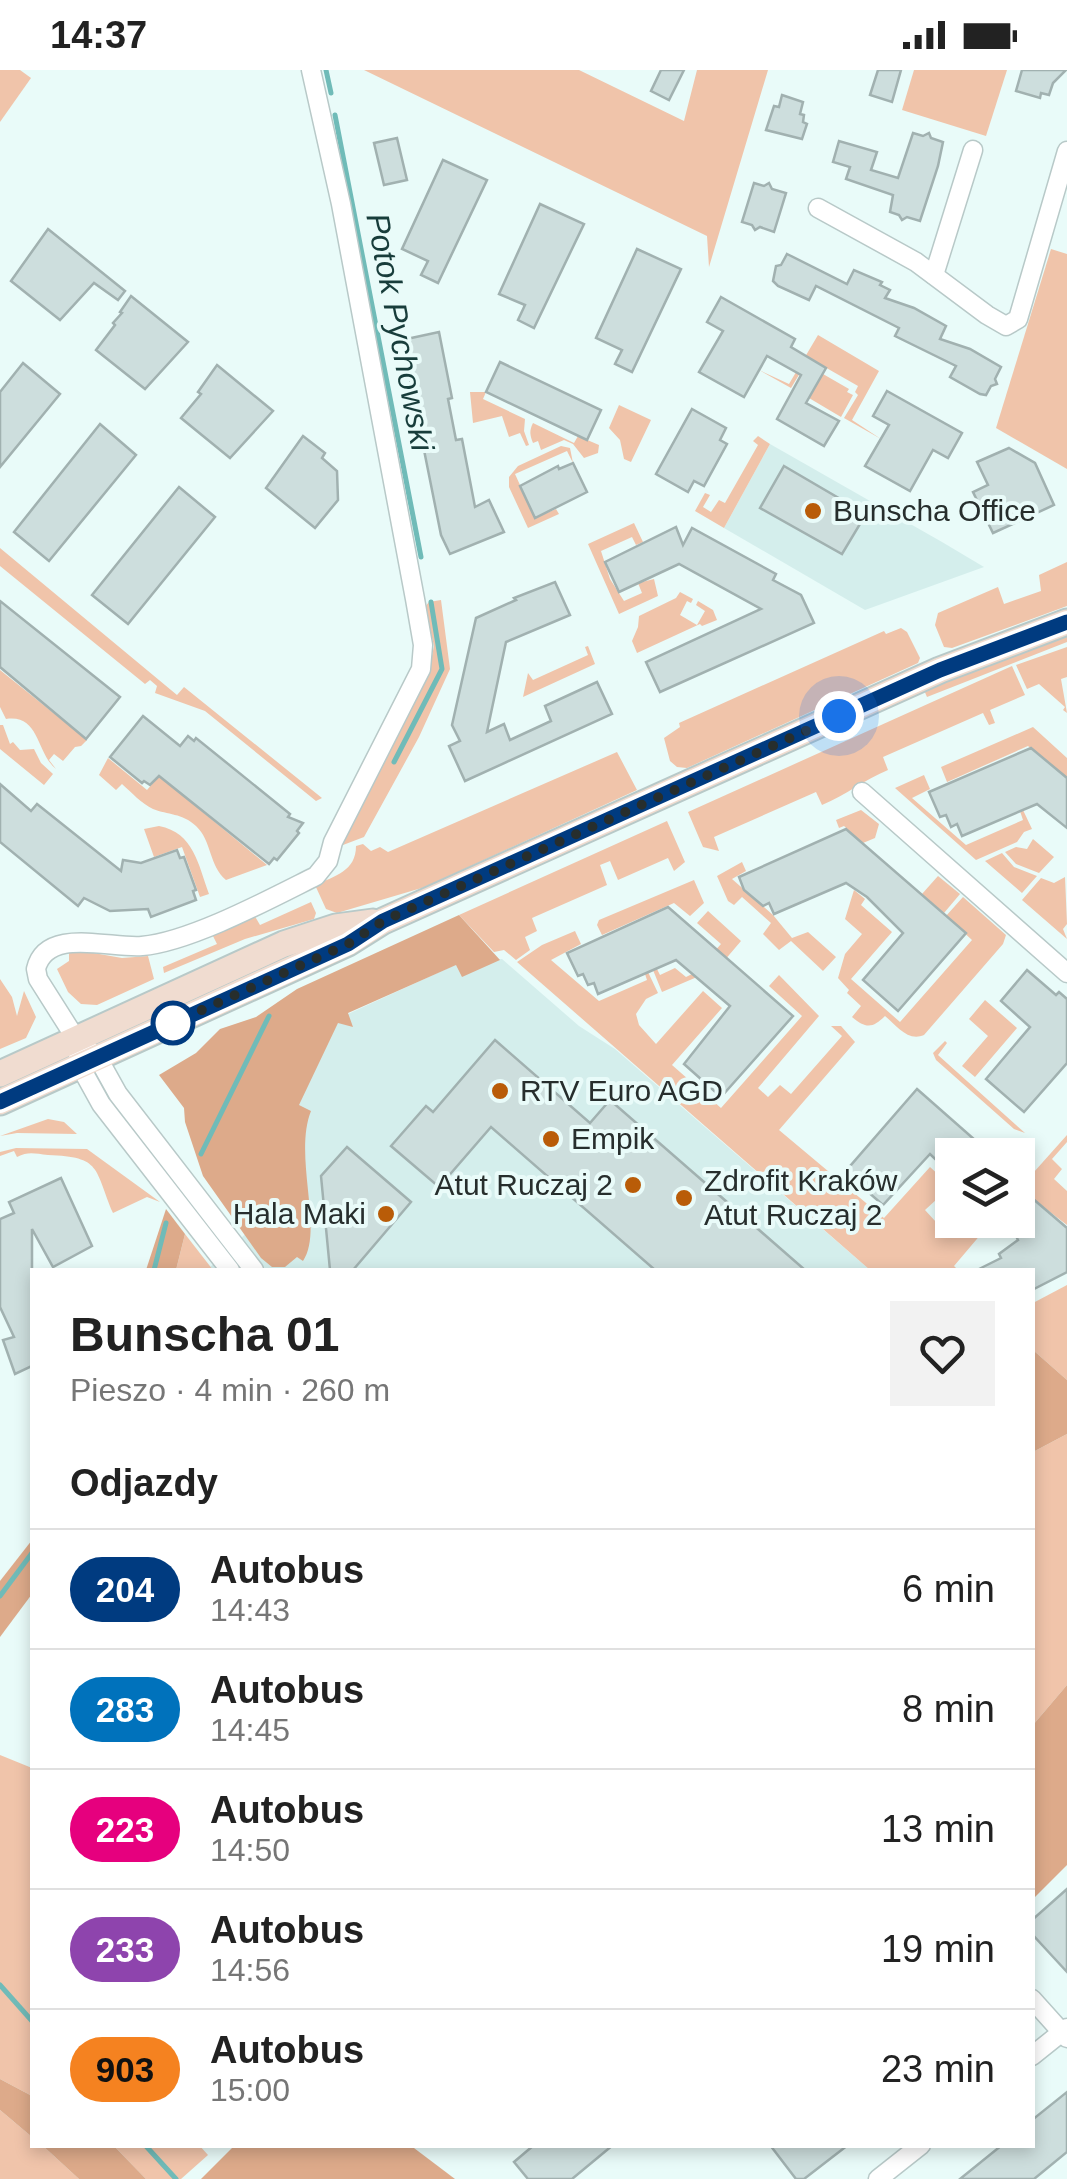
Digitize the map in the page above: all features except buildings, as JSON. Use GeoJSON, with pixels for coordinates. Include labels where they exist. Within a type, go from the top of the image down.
{"type":"FeatureCollection","features":[{"type":"Feature","properties":{"kind":"main road"},"geometry":{"type":"LineString","coordinates":[[0,1102],[348,944],[383,921],[951,666],[1067,622]]}},
{"type":"Feature","properties":{"kind":"main road"},"geometry":{"type":"LineString","coordinates":[[0,1074],[284,944],[336,927],[383,921]]}},
{"type":"Feature","properties":{"kind":"street"},"geometry":{"type":"LineString","coordinates":[[252,1268],[125,1102],[89,1062],[38,979],[36,964],[51,948],[70,944],[130,947],[173,941],[316,876],[325,866],[332,842],[421,668],[423,645],[415,598],[341,204],[311,70]]}},
{"type":"Feature","properties":{"kind":"street"},"geometry":{"type":"LineString","coordinates":[[934,275],[973,150]]}},
{"type":"Feature","properties":{"kind":"street"},"geometry":{"type":"LineString","coordinates":[[818,208],[916,262],[1006,326],[1018,319],[1067,151]]}},
{"type":"Feature","properties":{"kind":"street"},"geometry":{"type":"LineString","coordinates":[[862,792],[1067,973]]}},
{"type":"Feature","properties":{"kind":"street"},"geometry":{"type":"LineString","coordinates":[[89,1062],[100,1104],[228,1268]]}},
{"type":"Feature","properties":{"kind":"street"},"geometry":{"type":"LineString","coordinates":[[1035,2002],[1065,2033],[1035,2054]]}},
{"type":"Feature","properties":{"kind":"street"},"geometry":{"type":"LineString","coordinates":[[878,2179],[917,2148]]}},
{"type":"Feature","properties":{"kind":"shaded area"},"geometry":{"type":"Polygon","coordinates":[[[0,70],[20,70],[31,78],[0,122],[0,70]]]}},
{"type":"Feature","properties":{"kind":"shaded area"},"geometry":{"type":"Polygon","coordinates":[[[364,70],[579,70],[684,121],[697,70],[768,70],[709,267],[707,236],[364,70]]]}},
{"type":"Feature","properties":{"kind":"shaded area"},"geometry":{"type":"Polygon","coordinates":[[[914,70],[1007,70],[986,136],[902,110],[914,70]]]}},
{"type":"Feature","properties":{"kind":"shaded area"},"geometry":{"type":"Polygon","coordinates":[[[1051,249],[1067,254],[1067,469],[996,428],[1051,249]]]}},
{"type":"Feature","properties":{"kind":"shaded area"},"geometry":{"type":"Polygon","coordinates":[[[818,335],[879,371],[852,420],[881,439],[844,418],[858,395],[858,386],[809,358],[791,388],[759,370],[789,384],[818,335]]]}},
{"type":"Feature","properties":{"kind":"shaded area"},"geometry":{"type":"Polygon","coordinates":[[[823,374],[853,395],[841,417],[809,398],[823,374]]]}},
{"type":"Feature","properties":{"kind":"shaded area"},"geometry":{"type":"Polygon","coordinates":[[[470,392],[486,392],[483,399],[525,419],[529,445],[520,433],[509,437],[502,416],[473,423],[470,392]]]}},
{"type":"Feature","properties":{"kind":"shaded area"},"geometry":{"type":"Polygon","coordinates":[[[619,405],[651,420],[631,462],[624,459],[620,440],[609,428],[619,405]]]}},
{"type":"Feature","properties":{"kind":"shaded area"},"geometry":{"type":"Polygon","coordinates":[[[533,423],[574,443],[578,436],[599,445],[598,453],[584,458],[573,444],[564,440],[541,450],[538,441],[533,443],[531,438],[533,423]]]}},
{"type":"Feature","properties":{"kind":"shaded area"},"geometry":{"type":"Polygon","coordinates":[[[758,436],[770,444],[724,528],[695,511],[705,493],[710,495],[703,507],[711,512],[719,500],[725,503],[758,445],[753,441],[758,436]]]}},
{"type":"Feature","properties":{"kind":"shaded area"},"geometry":{"type":"Polygon","coordinates":[[[770,444],[984,567],[865,610],[724,528],[770,444]]]}},
{"type":"Feature","properties":{"kind":"shaded area"},"geometry":{"type":"Polygon","coordinates":[[[561,446],[570,448],[573,463],[567,451],[515,474],[535,518],[556,509],[559,514],[528,528],[509,487],[509,477],[518,466],[561,446]]]}},
{"type":"Feature","properties":{"kind":"shaded area"},"geometry":{"type":"Polygon","coordinates":[[[634,523],[643,542],[636,545],[632,537],[601,551],[610,579],[624,601],[642,593],[638,583],[654,579],[658,596],[619,614],[588,544],[634,523]]]}},
{"type":"Feature","properties":{"kind":"shaded area"},"geometry":{"type":"Polygon","coordinates":[[[0,548],[177,695],[184,687],[322,798],[316,801],[205,711],[155,693],[157,686],[150,680],[145,684],[0,566],[0,548]]]}},
{"type":"Feature","properties":{"kind":"shaded area"},"geometry":{"type":"Polygon","coordinates":[[[1067,562],[1067,606],[952,648],[944,647],[935,625],[938,613],[998,587],[1004,604],[1041,591],[1039,575],[1067,562]]]}},
{"type":"Feature","properties":{"kind":"shaded area"},"geometry":{"type":"Polygon","coordinates":[[[680,592],[693,599],[691,603],[687,601],[680,615],[697,625],[705,611],[696,605],[698,601],[713,610],[717,620],[637,653],[632,641],[639,616],[676,598],[680,592]]]}},
{"type":"Feature","properties":{"kind":"shaded area"},"geometry":{"type":"Polygon","coordinates":[[[441,600],[450,669],[419,737],[364,837],[343,845],[340,843],[428,675],[434,646],[425,607],[441,600]]]}},
{"type":"Feature","properties":{"kind":"shaded area"},"geometry":{"type":"Polygon","coordinates":[[[901,628],[920,658],[918,663],[687,768],[670,761],[664,738],[680,727],[679,723],[884,631],[886,634],[901,628]]]}},
{"type":"Feature","properties":{"kind":"shaded area"},"geometry":{"type":"Polygon","coordinates":[[[1067,634],[1067,642],[927,697],[924,690],[995,659],[1067,634]]]}},
{"type":"Feature","properties":{"kind":"shaded area"},"geometry":{"type":"Polygon","coordinates":[[[588,646],[595,664],[523,697],[528,673],[533,680],[588,655],[588,646]]]}},
{"type":"Feature","properties":{"kind":"shaded area"},"geometry":{"type":"Polygon","coordinates":[[[1067,647],[1067,677],[1061,679],[1067,713],[1039,684],[1027,689],[1016,665],[1067,647]]]}},
{"type":"Feature","properties":{"kind":"shaded area"},"geometry":{"type":"Polygon","coordinates":[[[1012,666],[1025,695],[990,710],[995,723],[989,725],[983,713],[883,757],[888,770],[831,801],[822,805],[816,792],[714,837],[719,851],[703,847],[688,812],[1012,666]]]}},
{"type":"Feature","properties":{"kind":"shaded area"},"geometry":{"type":"Polygon","coordinates":[[[0,670],[87,740],[63,761],[54,754],[49,760],[56,769],[50,762],[31,728],[25,722],[6,719],[0,707],[0,670]]]}},
{"type":"Feature","properties":{"kind":"shaded area"},"geometry":{"type":"Polygon","coordinates":[[[0,725],[10,744],[13,742],[20,750],[34,749],[53,774],[44,785],[0,749],[0,725]]]}},
{"type":"Feature","properties":{"kind":"shaded area"},"geometry":{"type":"Polygon","coordinates":[[[1033,727],[1067,758],[1067,778],[1028,746],[947,782],[941,767],[1033,727]]]}},
{"type":"Feature","properties":{"kind":"shaded area"},"geometry":{"type":"Polygon","coordinates":[[[617,752],[637,790],[425,887],[337,913],[326,909],[315,885],[348,867],[356,846],[363,844],[371,851],[380,847],[388,852],[617,752]]]}},
{"type":"Feature","properties":{"kind":"shaded area"},"geometry":{"type":"Polygon","coordinates":[[[108,758],[147,790],[159,776],[267,865],[226,880],[196,826],[180,816],[149,807],[122,784],[116,790],[99,775],[108,758]]]}},
{"type":"Feature","properties":{"kind":"shaded area"},"geometry":{"type":"Polygon","coordinates":[[[924,775],[930,789],[912,798],[966,845],[1023,820],[1023,810],[1032,829],[1017,842],[976,860],[895,788],[924,775]]]}},
{"type":"Feature","properties":{"kind":"shaded area"},"geometry":{"type":"Polygon","coordinates":[[[861,810],[879,824],[875,838],[863,843],[844,826],[839,828],[836,820],[861,810]]]}},
{"type":"Feature","properties":{"kind":"shaded area"},"geometry":{"type":"Polygon","coordinates":[[[667,821],[685,862],[674,871],[668,858],[618,880],[610,861],[600,865],[607,885],[532,918],[537,931],[525,937],[530,950],[516,960],[504,950],[494,952],[459,915],[667,821]]]}},
{"type":"Feature","properties":{"kind":"shaded area"},"geometry":{"type":"Polygon","coordinates":[[[159,826],[180,835],[193,851],[209,894],[200,897],[182,847],[154,857],[144,829],[159,826]]]}},
{"type":"Feature","properties":{"kind":"shaded area"},"geometry":{"type":"Polygon","coordinates":[[[1033,839],[1054,857],[1039,873],[1016,864],[1005,852],[1016,847],[1027,849],[1033,839]]]}},
{"type":"Feature","properties":{"kind":"shaded area"},"geometry":{"type":"Polygon","coordinates":[[[1002,853],[1014,867],[1037,876],[1022,893],[985,861],[1002,853]]]}},
{"type":"Feature","properties":{"kind":"shaded area"},"geometry":{"type":"Polygon","coordinates":[[[742,862],[746,871],[732,879],[773,915],[792,938],[808,932],[836,957],[823,971],[791,941],[779,950],[763,934],[771,923],[742,897],[734,905],[728,901],[717,876],[742,862]]]}},
{"type":"Feature","properties":{"kind":"shaded area"},"geometry":{"type":"Polygon","coordinates":[[[938,876],[960,894],[944,913],[922,894],[938,876]]]}},
{"type":"Feature","properties":{"kind":"shaded area"},"geometry":{"type":"Polygon","coordinates":[[[1065,877],[1067,924],[1063,929],[1067,939],[1022,900],[1041,878],[1054,883],[1065,877]]]}},
{"type":"Feature","properties":{"kind":"shaded area"},"geometry":{"type":"Polygon","coordinates":[[[694,880],[704,903],[690,916],[674,903],[602,935],[599,920],[694,880]]]}},
{"type":"Feature","properties":{"kind":"shaded area"},"geometry":{"type":"Polygon","coordinates":[[[854,890],[865,899],[861,905],[892,932],[851,979],[900,1022],[972,940],[946,916],[963,897],[1006,935],[1003,944],[924,1035],[908,1035],[885,1016],[869,1026],[852,1017],[861,1006],[838,978],[845,954],[862,934],[845,919],[854,890]]]}},
{"type":"Feature","properties":{"kind":"shaded area"},"geometry":{"type":"Polygon","coordinates":[[[311,902],[316,913],[314,919],[245,939],[164,973],[163,967],[217,944],[211,932],[253,913],[260,925],[311,902]]]}},
{"type":"Feature","properties":{"kind":"shaded area"},"geometry":{"type":"Polygon","coordinates":[[[708,911],[741,941],[718,968],[662,992],[653,970],[657,969],[660,975],[675,968],[686,977],[696,972],[721,944],[697,923],[708,911]]]}},
{"type":"Feature","properties":{"kind":"shaded area"},"geometry":{"type":"Polygon","coordinates":[[[459,915],[500,960],[462,977],[456,965],[348,1013],[353,1027],[338,1023],[299,1105],[311,1111],[305,1149],[309,1248],[303,1261],[297,1257],[285,1267],[272,1267],[261,1258],[203,1176],[184,1108],[159,1075],[196,1053],[220,1029],[256,1017],[297,989],[459,915]]]}},
{"type":"Feature","properties":{"kind":"shaded area"},"geometry":{"type":"Polygon","coordinates":[[[575,931],[581,944],[551,960],[599,1001],[647,980],[648,972],[658,993],[646,999],[636,1014],[639,1025],[656,1044],[703,991],[722,1008],[672,1065],[721,1108],[802,1016],[769,986],[779,975],[819,1016],[758,1088],[768,1097],[780,1085],[791,1094],[842,1036],[831,1026],[841,1026],[855,1042],[779,1130],[884,1218],[930,1167],[935,1172],[935,1201],[925,1210],[935,1221],[935,1238],[978,1238],[956,1268],[868,1268],[517,962],[542,945],[575,931]]]}},
{"type":"Feature","properties":{"kind":"shaded area"},"geometry":{"type":"Polygon","coordinates":[[[69,953],[122,958],[148,956],[154,979],[97,1005],[81,1004],[68,992],[57,969],[69,961],[69,953]]]}},
{"type":"Feature","properties":{"kind":"shaded area"},"geometry":{"type":"Polygon","coordinates":[[[502,959],[579,1026],[615,1049],[868,1268],[209,1268],[271,1210],[298,1105],[338,1022],[457,964],[502,959]]]}},
{"type":"Feature","properties":{"kind":"shaded area"},"geometry":{"type":"Polygon","coordinates":[[[0,979],[12,997],[17,1016],[24,991],[36,1017],[26,1038],[0,1049],[0,979]]]}},
{"type":"Feature","properties":{"kind":"shaded area"},"geometry":{"type":"Polygon","coordinates":[[[985,1000],[1017,1028],[975,1077],[962,1066],[988,1036],[969,1019],[985,1000]]]}},
{"type":"Feature","properties":{"kind":"shaded area"},"geometry":{"type":"Polygon","coordinates":[[[945,1041],[938,1055],[1025,1133],[1014,1129],[936,1060],[933,1053],[945,1041]]]}},
{"type":"Feature","properties":{"kind":"shaded area"},"geometry":{"type":"Polygon","coordinates":[[[48,1119],[64,1122],[77,1134],[0,1136],[48,1119]]]}},
{"type":"Feature","properties":{"kind":"shaded area"},"geometry":{"type":"Polygon","coordinates":[[[1067,1135],[1067,1142],[1052,1159],[1062,1169],[1054,1179],[1067,1191],[1067,1225],[1035,1200],[1035,1171],[1067,1135]]]}},
{"type":"Feature","properties":{"kind":"shaded area"},"geometry":{"type":"Polygon","coordinates":[[[16,1148],[87,1149],[160,1202],[147,1197],[113,1213],[98,1175],[87,1162],[66,1156],[17,1157],[14,1151],[0,1156],[0,1152],[16,1148]]]}},
{"type":"Feature","properties":{"kind":"shaded area"},"geometry":{"type":"Polygon","coordinates":[[[166,1209],[185,1234],[176,1268],[147,1268],[166,1209]]]}},
{"type":"Feature","properties":{"kind":"shaded area"},"geometry":{"type":"Polygon","coordinates":[[[185,1234],[211,1268],[176,1268],[185,1234]]]}},
{"type":"Feature","properties":{"kind":"shaded area"},"geometry":{"type":"Polygon","coordinates":[[[1067,1285],[1067,1380],[1035,1352],[1035,1302],[1067,1285]]]}},
{"type":"Feature","properties":{"kind":"shaded area"},"geometry":{"type":"Polygon","coordinates":[[[1035,1352],[1067,1380],[1067,1434],[1035,1451],[1035,1352]]]}},
{"type":"Feature","properties":{"kind":"shaded area"},"geometry":{"type":"Polygon","coordinates":[[[1067,1434],[1067,1685],[1035,1723],[1035,1451],[1067,1434]]]}},
{"type":"Feature","properties":{"kind":"shaded area"},"geometry":{"type":"Polygon","coordinates":[[[30,1543],[30,1597],[0,1637],[0,1581],[30,1543]]]}},
{"type":"Feature","properties":{"kind":"shaded area"},"geometry":{"type":"Polygon","coordinates":[[[1067,1685],[1067,1865],[1035,1897],[1035,1723],[1067,1685]]]}},
{"type":"Feature","properties":{"kind":"shaded area"},"geometry":{"type":"Polygon","coordinates":[[[0,1755],[30,1767],[30,2095],[0,2079],[0,1755]]]}},
{"type":"Feature","properties":{"kind":"shaded area"},"geometry":{"type":"Polygon","coordinates":[[[0,2079],[30,2095],[30,2135],[0,2110],[0,2079]]]}},
{"type":"Feature","properties":{"kind":"shaded area"},"geometry":{"type":"Polygon","coordinates":[[[0,2110],[30,2135],[30,2148],[45,2148],[79,2179],[0,2179],[0,2110]]]}},
{"type":"Feature","properties":{"kind":"shaded area"},"geometry":{"type":"Polygon","coordinates":[[[45,2148],[116,2148],[146,2179],[79,2179],[45,2148]]]}},
{"type":"Feature","properties":{"kind":"shaded area"},"geometry":{"type":"Polygon","coordinates":[[[116,2148],[202,2148],[208,2155],[181,2179],[146,2179],[116,2148]]]}},
{"type":"Feature","properties":{"kind":"shaded area"},"geometry":{"type":"Polygon","coordinates":[[[232,2148],[414,2148],[455,2179],[201,2179],[232,2148]]]}},
{"type":"Feature","properties":{"kind":"waterway","name":"Potok Pychowski"},"geometry":{"type":"LineString","coordinates":[[326,70],[331,93]]}},
{"type":"Feature","properties":{"kind":"waterway","name":"Potok Pychowski"},"geometry":{"type":"LineString","coordinates":[[335,115],[421,557]]}},
{"type":"Feature","properties":{"kind":"waterway","name":"Potok Pychowski"},"geometry":{"type":"LineString","coordinates":[[394,762],[442,669],[431,602]]}},
{"type":"Feature","properties":{"kind":"waterway","name":"Potok Pychowski"},"geometry":{"type":"LineString","coordinates":[[201,1154],[269,1016]]}},
{"type":"Feature","properties":{"kind":"waterway","name":"Potok Pychowski"},"geometry":{"type":"LineString","coordinates":[[155,1268],[166,1223]]}},
{"type":"Feature","properties":{"kind":"waterway","name":"Potok Pychowski"},"geometry":{"type":"LineString","coordinates":[[0,1596],[30,1556]]}},
{"type":"Feature","properties":{"kind":"waterway"},"geometry":{"type":"LineString","coordinates":[[0,1985],[30,2019]]}},
{"type":"Feature","properties":{"kind":"waterway"},"geometry":{"type":"LineString","coordinates":[[148,2148],[176,2179]]}},
{"type":"Feature","properties":{"kind":"bus line","name":"204"},"geometry":{"type":"LineString","coordinates":[[0,1102],[348,944],[383,921],[940,670],[1067,622]]}},
{"type":"Feature","properties":{"kind":"place","name":"Bunscha Office"},"geometry":{"type":"Point","coordinates":[813,511]}},
{"type":"Feature","properties":{"kind":"place","name":"RTV Euro AGD"},"geometry":{"type":"Point","coordinates":[500,1091]}},
{"type":"Feature","properties":{"kind":"place","name":"Empik"},"geometry":{"type":"Point","coordinates":[551,1139]}},
{"type":"Feature","properties":{"kind":"place","name":"Atut Ruczaj 2"},"geometry":{"type":"Point","coordinates":[633,1185]}},
{"type":"Feature","properties":{"kind":"place","name":"Zdrofit Kraków Atut Ruczaj 2"},"geometry":{"type":"Point","coordinates":[684,1198]}},
{"type":"Feature","properties":{"kind":"place","name":"Hala Maki"},"geometry":{"type":"Point","coordinates":[386,1214]}},
{"type":"Feature","properties":{"kind":"route"},"geometry":{"type":"LineString","coordinates":[[173,1023],[348,944],[383,921],[839,716]]}}]}
